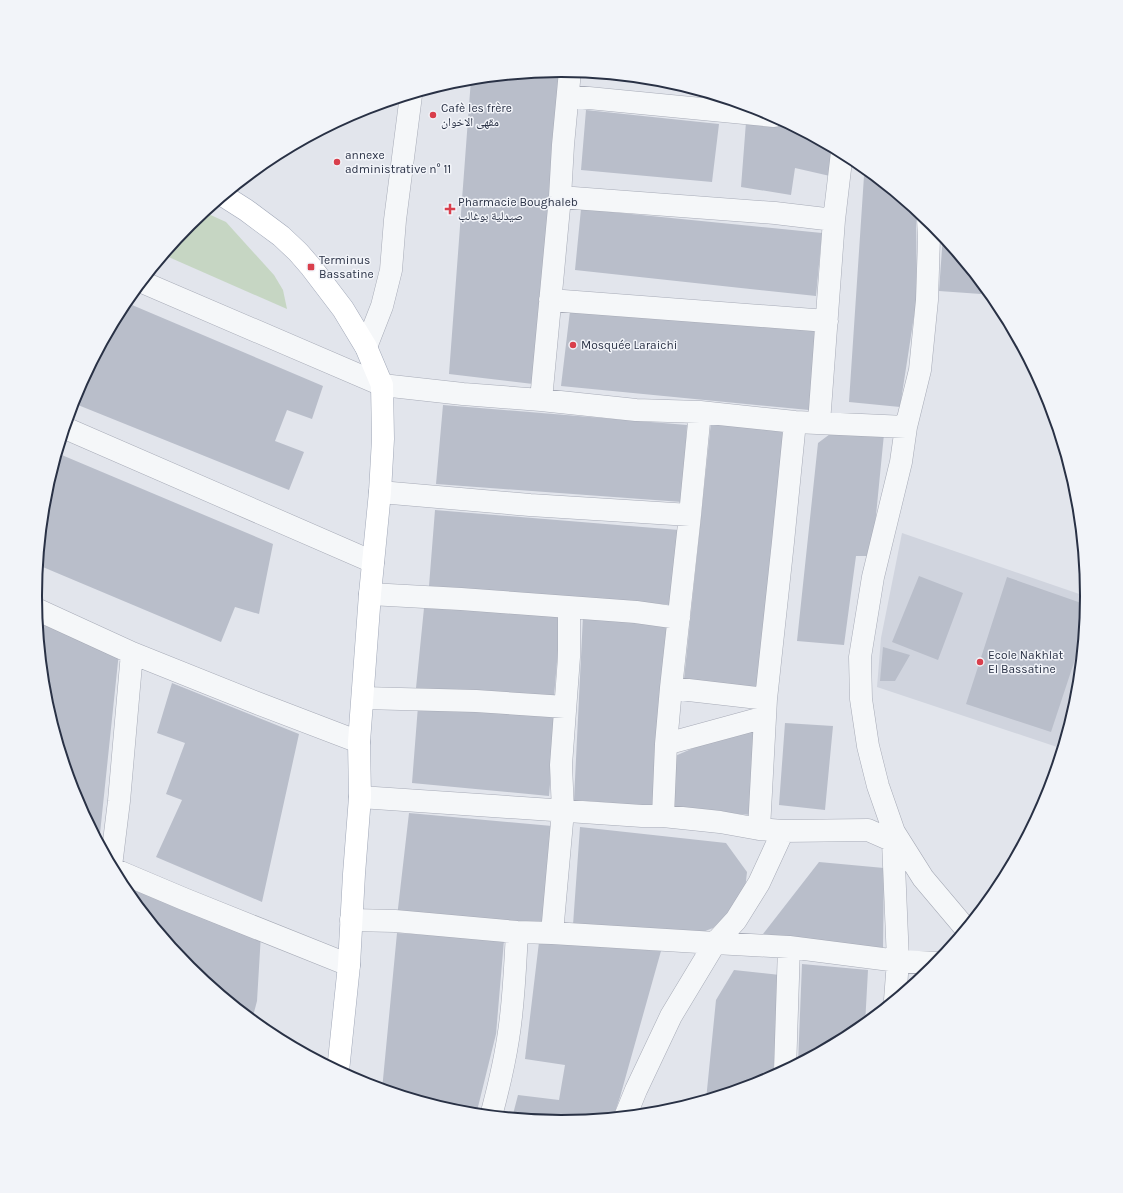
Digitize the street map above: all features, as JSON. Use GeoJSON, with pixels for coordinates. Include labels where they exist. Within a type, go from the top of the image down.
{"type":"FeatureCollection","features":[{"type":"Feature","properties":{"kind":"main road"},"geometry":{"type":"LineString","coordinates":[[228,198],[252,214],[281,236],[311,267],[343,310],[366,347],[382,385],[383,439],[380,492],[370,594],[359,742],[360,797],[349,965],[339,1065]]}},
{"type":"Feature","properties":{"kind":"street"},"geometry":{"type":"LineString","coordinates":[[541,400],[570,77]]}},
{"type":"Feature","properties":{"kind":"street"},"geometry":{"type":"LineString","coordinates":[[568,96],[752,114]]}},
{"type":"Feature","properties":{"kind":"street"},"geometry":{"type":"LineString","coordinates":[[366,347],[382,306],[391,270],[410,100]]}},
{"type":"Feature","properties":{"kind":"street"},"geometry":{"type":"LineString","coordinates":[[819,423],[834,220],[841,159]]}},
{"type":"Feature","properties":{"kind":"street"},"geometry":{"type":"LineString","coordinates":[[560,197],[774,213],[834,220]]}},
{"type":"Feature","properties":{"kind":"street"},"geometry":{"type":"LineString","coordinates":[[895,994],[898,961],[894,837],[878,786],[868,746],[861,699],[860,657],[873,577],[901,462],[906,427],[920,370],[926,308],[929,229]]}},
{"type":"Feature","properties":{"kind":"street"},"geometry":{"type":"LineString","coordinates":[[146,284],[382,385],[636,410],[700,412],[795,422],[906,427]]}},
{"type":"Feature","properties":{"kind":"street"},"geometry":{"type":"LineString","coordinates":[[550,300],[827,321]]}},
{"type":"Feature","properties":{"kind":"street"},"geometry":{"type":"LineString","coordinates":[[663,816],[666,744],[671,688],[700,412]]}},
{"type":"Feature","properties":{"kind":"street"},"geometry":{"type":"LineString","coordinates":[[759,829],[766,708],[795,422]]}},
{"type":"Feature","properties":{"kind":"street"},"geometry":{"type":"LineString","coordinates":[[70,430],[373,562]]}},
{"type":"Feature","properties":{"kind":"street"},"geometry":{"type":"LineString","coordinates":[[380,492],[530,505],[690,516]]}},
{"type":"Feature","properties":{"kind":"street"},"geometry":{"type":"LineString","coordinates":[[370,594],[636,612],[679,618]]}},
{"type":"Feature","properties":{"kind":"street"},"geometry":{"type":"LineString","coordinates":[[552,933],[563,811],[561,765],[569,657],[569,608]]}},
{"type":"Feature","properties":{"kind":"street"},"geometry":{"type":"LineString","coordinates":[[42,612],[132,653],[359,742]]}},
{"type":"Feature","properties":{"kind":"street"},"geometry":{"type":"LineString","coordinates":[[112,856],[119,800],[132,653]]}},
{"type":"Feature","properties":{"kind":"street"},"geometry":{"type":"LineString","coordinates":[[671,688],[766,708]]}},
{"type":"Feature","properties":{"kind":"street"},"geometry":{"type":"LineString","coordinates":[[363,698],[476,701],[565,707]]}},
{"type":"Feature","properties":{"kind":"street"},"geometry":{"type":"LineString","coordinates":[[666,744],[766,708]]}},
{"type":"Feature","properties":{"kind":"street"},"geometry":{"type":"LineString","coordinates":[[360,797],[642,816],[663,816],[783,831],[868,830],[894,837],[923,878],[963,926]]}},
{"type":"Feature","properties":{"kind":"street"},"geometry":{"type":"LineString","coordinates":[[627,1112],[671,1016],[715,943],[736,920],[760,883],[783,831]]}},
{"type":"Feature","properties":{"kind":"street"},"geometry":{"type":"LineString","coordinates":[[123,873],[198,905],[349,965]]}},
{"type":"Feature","properties":{"kind":"street"},"geometry":{"type":"LineString","coordinates":[[351,920],[395,921],[518,932],[789,947],[898,961],[930,963]]}},
{"type":"Feature","properties":{"kind":"street"},"geometry":{"type":"LineString","coordinates":[[492,1112],[503,1070],[508,1039],[513,1003],[518,932]]}},
{"type":"Feature","properties":{"kind":"street"},"geometry":{"type":"LineString","coordinates":[[785,1065],[789,947]]}},
{"type":"Feature","properties":{"kind":"shaded area","name":"Ecole Nakhlat El Bassatine"},"geometry":{"type":"Polygon","coordinates":[[[902,533],[1081,595],[1077,664],[1071,698],[1058,747],[877,687],[881,638],[902,533]]]}},
{"type":"Feature","properties":{"kind":"green space"},"geometry":{"type":"Polygon","coordinates":[[[210,215],[226,222],[274,275],[283,290],[287,309],[168,257],[210,215]]]}},
{"type":"Feature","properties":{"kind":"building"},"geometry":{"type":"Polygon","coordinates":[[[559,77],[533,384],[449,374],[471,85],[494,81],[559,77]]]}},
{"type":"Feature","properties":{"kind":"building"},"geometry":{"type":"Polygon","coordinates":[[[586,110],[719,124],[712,182],[581,170],[586,110]]]}},
{"type":"Feature","properties":{"kind":"building"},"geometry":{"type":"Polygon","coordinates":[[[746,122],[780,126],[832,154],[830,176],[795,168],[791,195],[741,187],[746,122]]]}},
{"type":"Feature","properties":{"kind":"building"},"geometry":{"type":"Polygon","coordinates":[[[864,176],[878,184],[916,217],[917,297],[900,407],[849,402],[864,176]]]}},
{"type":"Feature","properties":{"kind":"building"},"geometry":{"type":"Polygon","coordinates":[[[581,209],[822,233],[816,296],[575,270],[581,209]]]}},
{"type":"Feature","properties":{"kind":"building"},"geometry":{"type":"Polygon","coordinates":[[[942,244],[974,280],[982,291],[981,294],[939,291],[942,244]]]}},
{"type":"Feature","properties":{"kind":"building"},"geometry":{"type":"Polygon","coordinates":[[[132,305],[323,386],[312,419],[287,410],[275,441],[304,452],[289,490],[79,405],[96,367],[112,337],[132,305]]]}},
{"type":"Feature","properties":{"kind":"building"},"geometry":{"type":"Polygon","coordinates":[[[570,311],[815,331],[809,410],[561,386],[570,311]]]}},
{"type":"Feature","properties":{"kind":"building"},"geometry":{"type":"Polygon","coordinates":[[[443,405],[687,425],[682,502],[436,484],[443,405]]]}},
{"type":"Feature","properties":{"kind":"building"},"geometry":{"type":"Polygon","coordinates":[[[711,422],[786,429],[758,687],[684,679],[711,422]]]}},
{"type":"Feature","properties":{"kind":"building"},"geometry":{"type":"Polygon","coordinates":[[[834,431],[884,434],[872,556],[856,556],[844,645],[797,641],[818,443],[834,431]]]}},
{"type":"Feature","properties":{"kind":"building"},"geometry":{"type":"Polygon","coordinates":[[[62,455],[273,544],[259,614],[235,607],[221,642],[43,567],[46,529],[52,495],[62,455]]]}},
{"type":"Feature","properties":{"kind":"building"},"geometry":{"type":"Polygon","coordinates":[[[435,510],[679,530],[674,605],[429,586],[435,510]]]}},
{"type":"Feature","properties":{"kind":"building"},"geometry":{"type":"Polygon","coordinates":[[[919,576],[963,593],[938,660],[892,642],[919,576]]]}},
{"type":"Feature","properties":{"kind":"building"},"geometry":{"type":"Polygon","coordinates":[[[1007,577],[1081,603],[1078,649],[1051,732],[966,704],[1007,577]]]}},
{"type":"Feature","properties":{"kind":"building"},"geometry":{"type":"Polygon","coordinates":[[[424,608],[561,615],[554,697],[416,688],[424,608]]]}},
{"type":"Feature","properties":{"kind":"building"},"geometry":{"type":"Polygon","coordinates":[[[583,616],[671,623],[652,806],[574,800],[583,616]]]}},
{"type":"Feature","properties":{"kind":"building"},"geometry":{"type":"Polygon","coordinates":[[[43,618],[119,652],[100,833],[82,795],[60,731],[46,664],[43,618]]]}},
{"type":"Feature","properties":{"kind":"building"},"geometry":{"type":"Polygon","coordinates":[[[883,647],[910,655],[895,681],[880,681],[883,647]]]}},
{"type":"Feature","properties":{"kind":"building"},"geometry":{"type":"Polygon","coordinates":[[[172,683],[299,734],[262,902],[156,857],[182,800],[166,794],[185,743],[157,733],[172,683]]]}},
{"type":"Feature","properties":{"kind":"building"},"geometry":{"type":"Polygon","coordinates":[[[418,706],[556,714],[549,796],[412,783],[418,706]]]}},
{"type":"Feature","properties":{"kind":"building"},"geometry":{"type":"Polygon","coordinates":[[[785,723],[833,726],[825,810],[779,805],[785,723]]]}},
{"type":"Feature","properties":{"kind":"building"},"geometry":{"type":"Polygon","coordinates":[[[733,731],[757,732],[751,815],[672,808],[675,756],[733,731]]]}},
{"type":"Feature","properties":{"kind":"building"},"geometry":{"type":"Polygon","coordinates":[[[409,813],[552,826],[542,930],[397,917],[409,813]]]}},
{"type":"Feature","properties":{"kind":"building"},"geometry":{"type":"Polygon","coordinates":[[[580,827],[726,843],[747,872],[744,899],[713,928],[695,935],[573,925],[580,827]]]}},
{"type":"Feature","properties":{"kind":"building"},"geometry":{"type":"Polygon","coordinates":[[[819,862],[884,868],[883,949],[763,934],[819,862]]]}},
{"type":"Feature","properties":{"kind":"building"},"geometry":{"type":"Polygon","coordinates":[[[134,884],[261,934],[257,1001],[253,1015],[219,987],[194,964],[149,913],[133,889],[134,884]]]}},
{"type":"Feature","properties":{"kind":"building"},"geometry":{"type":"Polygon","coordinates":[[[397,933],[504,940],[496,1034],[477,1109],[427,1098],[383,1083],[397,933]]]}},
{"type":"Feature","properties":{"kind":"building"},"geometry":{"type":"Polygon","coordinates":[[[539,942],[661,951],[615,1113],[562,1116],[513,1114],[518,1095],[559,1100],[565,1065],[525,1059],[539,942]]]}},
{"type":"Feature","properties":{"kind":"building"},"geometry":{"type":"Polygon","coordinates":[[[802,964],[868,970],[865,1018],[821,1046],[798,1058],[802,964]]]}},
{"type":"Feature","properties":{"kind":"building"},"geometry":{"type":"Polygon","coordinates":[[[734,970],[780,975],[773,1070],[707,1095],[716,1000],[734,970]]]}},
{"type":"Feature","properties":{"kind":"place","name":"Cafè les frère مقهى الاخوان"},"geometry":{"type":"Point","coordinates":[433,115]}},
{"type":"Feature","properties":{"kind":"place","name":"annexe administrative n° 11"},"geometry":{"type":"Point","coordinates":[337,162]}},
{"type":"Feature","properties":{"kind":"place","name":"Pharmacie Boughaleb صيدلية بوغالب"},"geometry":{"type":"Point","coordinates":[450,209]}},
{"type":"Feature","properties":{"kind":"place","name":"Terminus Bassatine"},"geometry":{"type":"Point","coordinates":[311,267]}},
{"type":"Feature","properties":{"kind":"place","name":"Mosquée Laraichi"},"geometry":{"type":"Point","coordinates":[573,345]}},
{"type":"Feature","properties":{"kind":"place","name":"Ecole Nakhlat El Bassatine"},"geometry":{"type":"Point","coordinates":[980,662]}}]}
